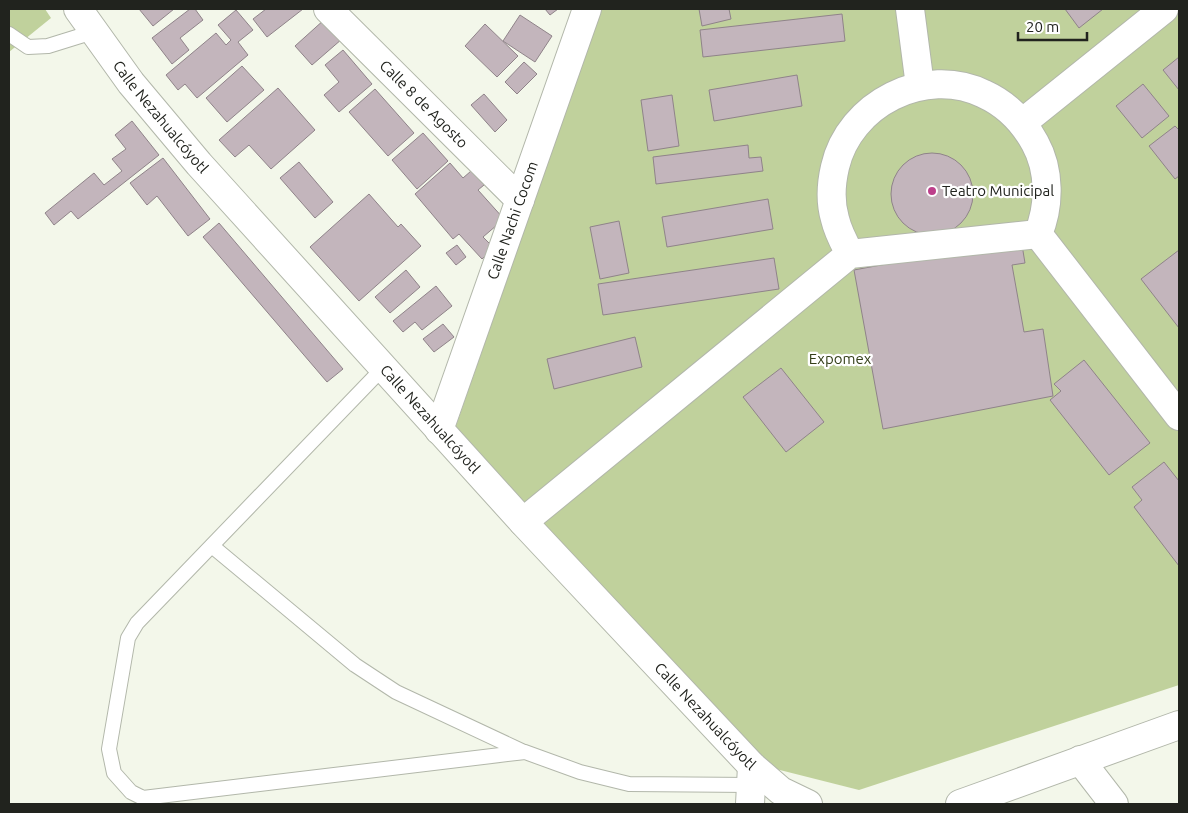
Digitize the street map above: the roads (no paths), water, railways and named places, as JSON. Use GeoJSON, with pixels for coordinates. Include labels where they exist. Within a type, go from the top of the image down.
{"type":"FeatureCollection","features":[{"type":"Feature","properties":{"kind":"street","name":"Calle Nezahualcóyotl"},"geometry":{"type":"LineString","coordinates":[[78,9],[131,83],[199,164],[523,522],[751,785],[781,791],[808,804]]}},
{"type":"Feature","properties":{"kind":"street","name":"Calle Nachi Cocom"},"geometry":{"type":"LineString","coordinates":[[438,430],[586,9]]}},
{"type":"Feature","properties":{"kind":"street"},"geometry":{"type":"LineString","coordinates":[[910,9],[920,86]]}},
{"type":"Feature","properties":{"kind":"street"},"geometry":{"type":"LineString","coordinates":[[1022,123],[1164,9]]}},
{"type":"Feature","properties":{"kind":"street","name":"Calle 8 de Agosto"},"geometry":{"type":"LineString","coordinates":[[335,11],[520,200]]}},
{"type":"Feature","properties":{"kind":"street"},"geometry":{"type":"LineString","coordinates":[[850,254],[840,237],[834,218],[831,198],[832,178],[836,159],[845,140],[856,124],[870,110],[886,98],[920,86],[944,84],[982,93],[1000,102],[1022,123],[1038,148],[1044,166],[1047,186],[1046,206],[1038,234]]}},
{"type":"Feature","properties":{"kind":"street"},"geometry":{"type":"LineString","coordinates":[[523,522],[850,254],[1038,234]]}},
{"type":"Feature","properties":{"kind":"street"},"geometry":{"type":"LineString","coordinates":[[1038,234],[1179,416]]}},
{"type":"Feature","properties":{"kind":"street"},"geometry":{"type":"LineString","coordinates":[[960,804],[1179,725]]}},
{"type":"Feature","properties":{"kind":"street"},"geometry":{"type":"LineString","coordinates":[[1080,760],[1114,804]]}},
{"type":"Feature","properties":{"kind":"lane"},"geometry":{"type":"LineString","coordinates":[[9,34],[28,47],[48,46],[93,32]]}},
{"type":"Feature","properties":{"kind":"lane"},"geometry":{"type":"LineString","coordinates":[[383,368],[137,622],[128,638],[109,749],[114,774],[131,792],[143,798],[525,752]]}},
{"type":"Feature","properties":{"kind":"lane"},"geometry":{"type":"LineString","coordinates":[[212,546],[355,665],[396,692],[525,752],[580,772],[629,784],[751,785]]}},
{"type":"Feature","properties":{"kind":"place","name":"Teatro Municipal"},"geometry":{"type":"Point","coordinates":[932,191]}},
{"type":"Feature","properties":{"kind":"park label","name":"Expomex"},"geometry":{"type":"Point","coordinates":[840,359]}}]}
